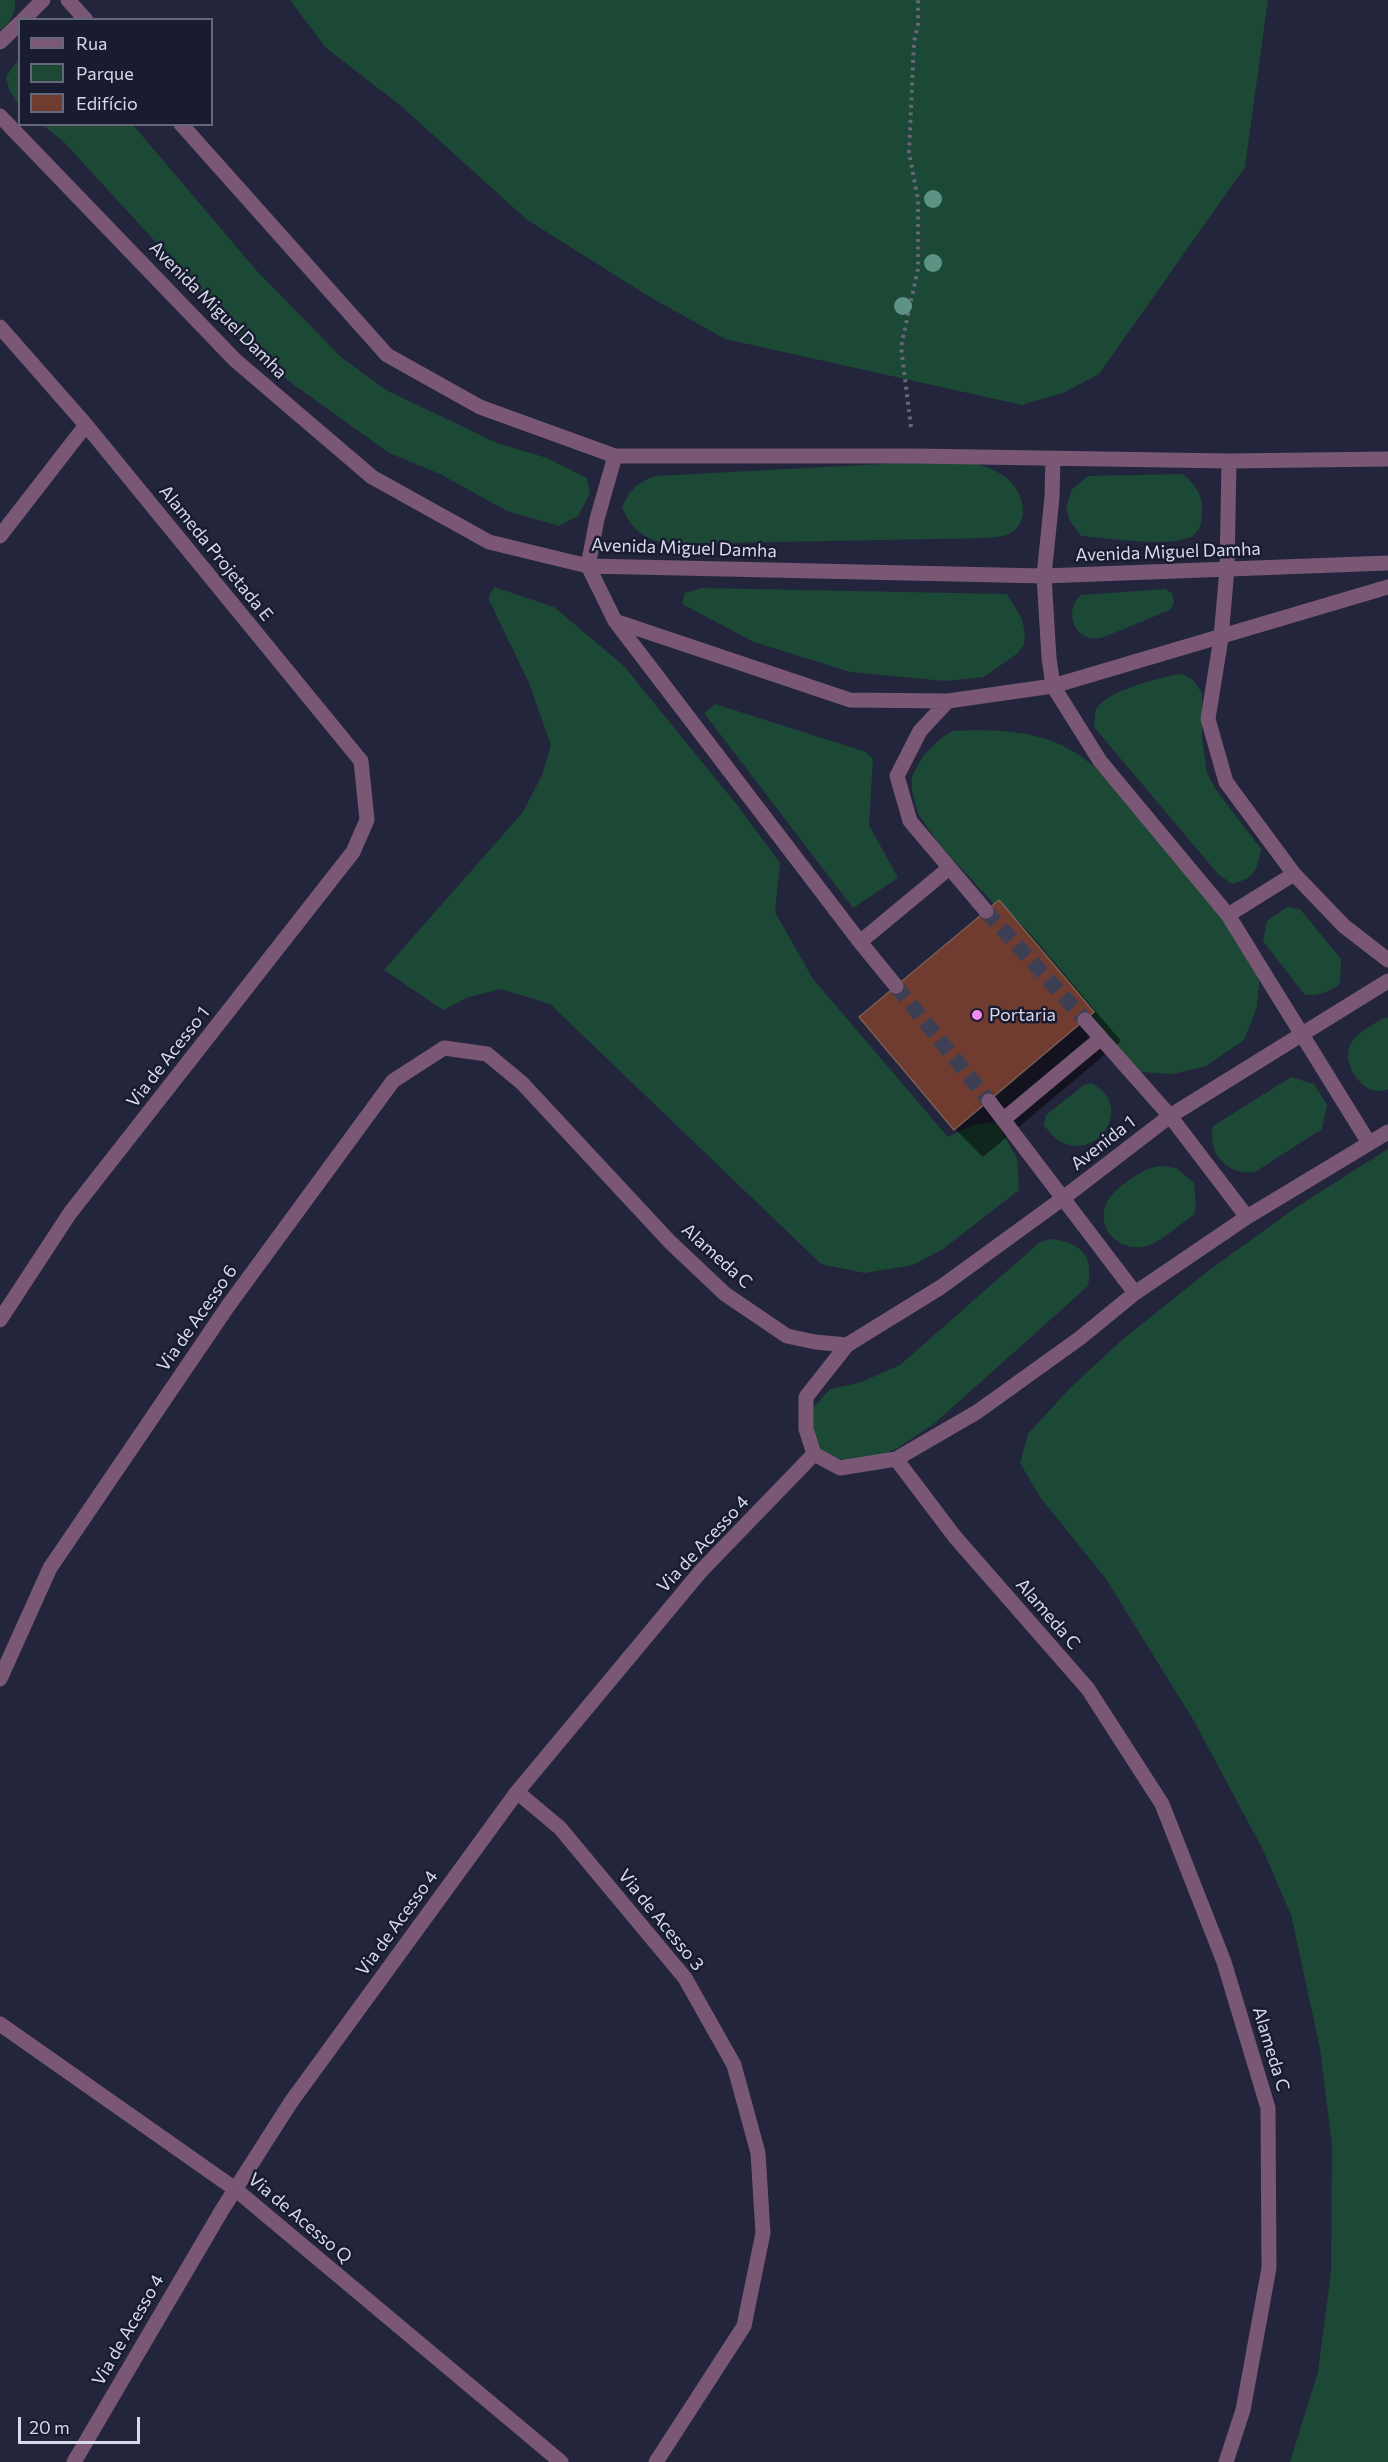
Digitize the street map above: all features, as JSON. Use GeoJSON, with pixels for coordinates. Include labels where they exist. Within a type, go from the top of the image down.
{"type":"FeatureCollection","features":[{"type":"Feature","properties":{"kind":"street"},"geometry":{"type":"LineString","coordinates":[[25,18],[43,0]]}},
{"type":"Feature","properties":{"kind":"street"},"geometry":{"type":"LineString","coordinates":[[68,0],[84,18]]}},
{"type":"Feature","properties":{"kind":"street"},"geometry":{"type":"LineString","coordinates":[[0,42],[18,25]]}},
{"type":"Feature","properties":{"kind":"street","name":"Avenida Miguel Damha"},"geometry":{"type":"LineString","coordinates":[[0,116],[235,360],[372,477],[489,542],[588,566],[1044,576],[1388,563]]}},
{"type":"Feature","properties":{"kind":"street"},"geometry":{"type":"LineString","coordinates":[[183,126],[387,355],[480,407],[615,456],[915,456],[1229,461],[1388,459]]}},
{"type":"Feature","properties":{"kind":"street","name":"Alameda Projetada E"},"geometry":{"type":"LineString","coordinates":[[0,327],[86,425],[361,761],[367,820]]}},
{"type":"Feature","properties":{"kind":"street"},"geometry":{"type":"LineString","coordinates":[[0,536],[86,425]]}},
{"type":"Feature","properties":{"kind":"street"},"geometry":{"type":"LineString","coordinates":[[615,456],[597,519],[588,566],[615,621],[896,986]]}},
{"type":"Feature","properties":{"kind":"street"},"geometry":{"type":"LineString","coordinates":[[1053,458],[1052,497],[1044,576],[1053,686],[1100,761],[1228,915],[1369,1143]]}},
{"type":"Feature","properties":{"kind":"street"},"geometry":{"type":"LineString","coordinates":[[1229,461],[1227,569],[1221,638],[1208,719],[1226,782],[1294,874],[1344,926],[1388,960]]}},
{"type":"Feature","properties":{"kind":"street"},"geometry":{"type":"LineString","coordinates":[[615,621],[850,700],[948,701],[1053,686],[1388,587]]}},
{"type":"Feature","properties":{"kind":"street"},"geometry":{"type":"LineString","coordinates":[[948,701],[920,731],[897,776],[910,821],[948,869],[986,911]]}},
{"type":"Feature","properties":{"kind":"street","name":"Via de Acesso 1"},"geometry":{"type":"LineString","coordinates":[[0,1320],[70,1214],[353,852],[367,820]]}},
{"type":"Feature","properties":{"kind":"street"},"geometry":{"type":"LineString","coordinates":[[860,942],[948,869]]}},
{"type":"Feature","properties":{"kind":"street"},"geometry":{"type":"LineString","coordinates":[[1228,915],[1294,874]]}},
{"type":"Feature","properties":{"kind":"street","name":"Avenida 1"},"geometry":{"type":"LineString","coordinates":[[847,1345],[941,1287],[1062,1199],[1170,1116],[1388,981]]}},
{"type":"Feature","properties":{"kind":"street"},"geometry":{"type":"LineString","coordinates":[[1085,1020],[1170,1116],[1246,1217]]}},
{"type":"Feature","properties":{"kind":"street"},"geometry":{"type":"LineString","coordinates":[[1004,1119],[1101,1038]]}},
{"type":"Feature","properties":{"kind":"street","name":"Via de Acesso 6"},"geometry":{"type":"LineString","coordinates":[[0,1679],[50,1568],[228,1306],[393,1081],[444,1048],[487,1054]]}},
{"type":"Feature","properties":{"kind":"street","name":"Alameda C"},"geometry":{"type":"LineString","coordinates":[[487,1054],[522,1083],[670,1242],[725,1294],[787,1336],[847,1345]]}},
{"type":"Feature","properties":{"kind":"street"},"geometry":{"type":"LineString","coordinates":[[989,1101],[1136,1293]]}},
{"type":"Feature","properties":{"kind":"street"},"geometry":{"type":"LineString","coordinates":[[847,1345],[806,1397],[806,1429],[814,1454],[840,1468],[896,1459],[977,1412],[1080,1338],[1136,1293],[1246,1217],[1388,1132]]}},
{"type":"Feature","properties":{"kind":"street","name":"Via de Acesso 4"},"geometry":{"type":"LineString","coordinates":[[74,2462],[235,2189],[291,2102],[517,1792],[701,1571],[814,1454]]}},
{"type":"Feature","properties":{"kind":"street","name":"Alameda C"},"geometry":{"type":"LineString","coordinates":[[896,1459],[955,1537],[1088,1689],[1162,1804],[1224,1962],[1268,2108],[1269,2256],[1269,2268],[1243,2410],[1226,2462]]}},
{"type":"Feature","properties":{"kind":"street","name":"Via de Acesso 3"},"geometry":{"type":"LineString","coordinates":[[517,1792],[560,1828],[685,1978],[734,2066],[758,2152],[763,2233],[744,2326],[656,2462]]}},
{"type":"Feature","properties":{"kind":"street","name":"Via de Acesso Q"},"geometry":{"type":"LineString","coordinates":[[0,2024],[235,2189],[561,2462]]}},
{"type":"Feature","properties":{"kind":"path"},"geometry":{"type":"LineString","coordinates":[[915,456],[901,346],[918,268],[918,200],[909,152],[918,0]]}},
{"type":"Feature","properties":{"kind":"green space"},"geometry":{"type":"Polygon","coordinates":[[[0,0],[15,0],[15,5],[12,17],[0,30],[0,0]]]}},
{"type":"Feature","properties":{"kind":"green space"},"geometry":{"type":"Polygon","coordinates":[[[290,0],[1268,0],[1245,167],[1099,374],[1065,392],[1022,405],[725,339],[648,296],[526,219],[400,105],[326,48],[290,0]]]}},
{"type":"Feature","properties":{"kind":"green space"},"geometry":{"type":"Polygon","coordinates":[[[18,59],[18,104],[9,89],[6,77],[18,59]]]}},
{"type":"Feature","properties":{"kind":"green space"},"geometry":{"type":"Polygon","coordinates":[[[43,126],[134,126],[257,271],[341,357],[386,390],[497,443],[547,458],[587,478],[590,493],[578,516],[559,526],[507,511],[440,474],[389,453],[290,382],[237,336],[162,249],[63,141],[43,126]]]}},
{"type":"Feature","properties":{"kind":"green space"},"geometry":{"type":"Polygon","coordinates":[[[956,460],[990,468],[1013,484],[1020,496],[1023,510],[1016,529],[1003,536],[989,538],[671,544],[654,540],[640,533],[630,522],[622,507],[635,487],[656,476],[956,460]]]}},
{"type":"Feature","properties":{"kind":"green space"},"geometry":{"type":"Polygon","coordinates":[[[1182,474],[1190,480],[1202,503],[1202,519],[1199,528],[1195,534],[1187,538],[1159,542],[1081,536],[1070,521],[1066,509],[1072,489],[1088,476],[1182,474]]]}},
{"type":"Feature","properties":{"kind":"green space"},"geometry":{"type":"Polygon","coordinates":[[[494,587],[554,607],[624,666],[737,805],[780,863],[775,912],[813,979],[948,1137],[973,1125],[996,1122],[1017,1158],[1019,1190],[943,1249],[913,1265],[864,1273],[821,1264],[550,1004],[501,989],[469,997],[443,1010],[384,970],[523,812],[542,775],[551,745],[529,683],[488,598],[494,587]]]}},
{"type":"Feature","properties":{"kind":"green space"},"geometry":{"type":"Polygon","coordinates":[[[702,588],[1007,594],[1022,619],[1025,633],[1024,644],[1018,653],[984,677],[945,681],[850,672],[754,642],[682,604],[685,593],[702,588]]]}},
{"type":"Feature","properties":{"kind":"green space"},"geometry":{"type":"Polygon","coordinates":[[[1165,589],[1172,593],[1174,603],[1170,610],[1104,637],[1094,639],[1086,637],[1075,626],[1072,619],[1075,602],[1081,595],[1165,589]]]}},
{"type":"Feature","properties":{"kind":"green space"},"geometry":{"type":"Polygon","coordinates":[[[1182,674],[1193,680],[1202,693],[1202,739],[1207,773],[1216,790],[1261,849],[1256,868],[1250,876],[1232,884],[1218,874],[1094,727],[1096,709],[1111,696],[1149,681],[1182,674]]]}},
{"type":"Feature","properties":{"kind":"green space"},"geometry":{"type":"Polygon","coordinates":[[[715,704],[866,752],[873,759],[869,825],[898,878],[853,908],[704,713],[715,704]]]}},
{"type":"Feature","properties":{"kind":"green space"},"geometry":{"type":"Polygon","coordinates":[[[975,730],[1040,737],[1069,749],[1097,769],[1247,948],[1260,973],[1257,1007],[1244,1040],[1206,1066],[1173,1074],[1140,1072],[1114,1050],[1075,993],[940,845],[918,814],[912,791],[912,776],[923,756],[952,731],[975,730]]]}},
{"type":"Feature","properties":{"kind":"green space"},"geometry":{"type":"Polygon","coordinates":[[[1287,907],[1300,909],[1341,959],[1340,984],[1323,993],[1304,994],[1263,941],[1267,921],[1287,907]]]}},
{"type":"Feature","properties":{"kind":"green space"},"geometry":{"type":"Polygon","coordinates":[[[1388,1017],[1388,1089],[1371,1090],[1357,1079],[1352,1071],[1348,1053],[1357,1035],[1388,1017]]]}},
{"type":"Feature","properties":{"kind":"green space"},"geometry":{"type":"Polygon","coordinates":[[[1291,1077],[1314,1084],[1327,1105],[1322,1129],[1255,1172],[1236,1170],[1221,1161],[1213,1145],[1213,1126],[1291,1077]]]}},
{"type":"Feature","properties":{"kind":"green space"},"geometry":{"type":"Polygon","coordinates":[[[1091,1083],[1106,1095],[1111,1109],[1109,1123],[1101,1135],[1089,1143],[1074,1146],[1059,1140],[1044,1125],[1046,1115],[1084,1085],[1091,1083]]]}},
{"type":"Feature","properties":{"kind":"green space"},"geometry":{"type":"Polygon","coordinates":[[[1388,1149],[1388,2462],[1290,2462],[1318,2372],[1331,2272],[1332,2146],[1320,2048],[1291,1915],[1263,1850],[1194,1721],[1106,1579],[1040,1497],[1020,1463],[1028,1434],[1070,1388],[1123,1339],[1208,1271],[1298,1206],[1388,1149]]]}},
{"type":"Feature","properties":{"kind":"green space"},"geometry":{"type":"Polygon","coordinates":[[[1161,1166],[1176,1168],[1194,1183],[1196,1204],[1194,1215],[1153,1244],[1138,1247],[1120,1243],[1113,1238],[1104,1223],[1108,1200],[1132,1178],[1149,1169],[1161,1166]]]}},
{"type":"Feature","properties":{"kind":"green space"},"geometry":{"type":"Polygon","coordinates":[[[1051,1239],[1070,1243],[1083,1252],[1089,1266],[1088,1286],[935,1423],[898,1448],[878,1457],[848,1462],[825,1453],[817,1445],[810,1418],[814,1407],[830,1389],[859,1383],[900,1365],[1040,1242],[1051,1239]]]}},
{"type":"Feature","properties":{"kind":"building","name":"Portaria"},"geometry":{"type":"Polygon","coordinates":[[[999,900],[1094,1012],[954,1130],[859,1017],[999,900]]]}},
{"type":"Feature","properties":{"kind":"tunnel"},"geometry":{"type":"LineString","coordinates":[[986,911],[1085,1020]]}},
{"type":"Feature","properties":{"kind":"tunnel"},"geometry":{"type":"LineString","coordinates":[[896,986],[989,1101]]}},
{"type":"Feature","properties":{"kind":"place","name":"Portaria"},"geometry":{"type":"Point","coordinates":[977,1015]}}]}
